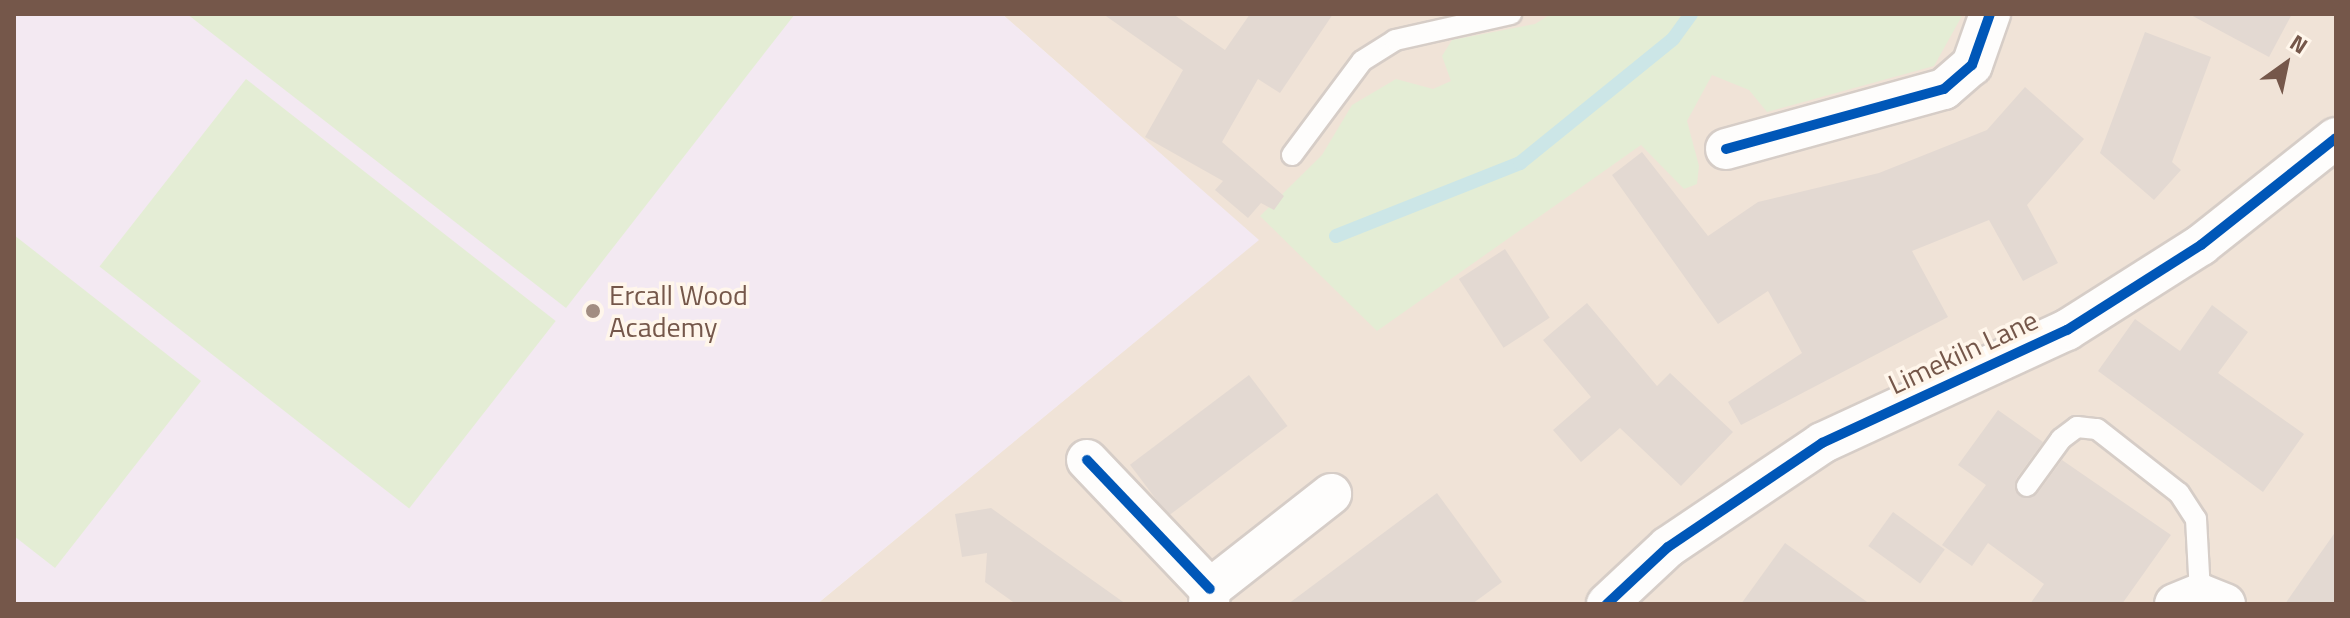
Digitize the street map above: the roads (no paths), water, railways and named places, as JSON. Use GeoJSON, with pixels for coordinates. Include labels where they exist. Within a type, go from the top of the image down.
{"type":"FeatureCollection","features":[{"type":"Feature","properties":{"kind":"street"},"geometry":{"type":"LineString","coordinates":[[1726,149],[1944,89],[1972,65],[1990,14]]}},
{"type":"Feature","properties":{"kind":"street","name":"Limekiln Lane"},"geometry":{"type":"LineString","coordinates":[[1607,604],[1668,547],[1822,443],[2067,330],[2201,245],[2336,138]]}},
{"type":"Feature","properties":{"kind":"street"},"geometry":{"type":"LineString","coordinates":[[1087,460],[1210,597],[1331,494]]}},
{"type":"Feature","properties":{"kind":"lane"},"geometry":{"type":"LineString","coordinates":[[1292,155],[1362,61],[1395,40],[1511,14]]}},
{"type":"Feature","properties":{"kind":"lane"},"geometry":{"type":"LineString","coordinates":[[2027,486],[2061,439],[2077,427],[2097,429],[2179,493],[2196,519],[2200,601]]}},
{"type":"Feature","properties":{"kind":"waterway"},"geometry":{"type":"LineString","coordinates":[[1336,236],[1520,163],[1673,39],[1691,14]]}},
{"type":"Feature","properties":{"kind":"place","name":"Ercall Wood Academy"},"geometry":{"type":"Point","coordinates":[593,311]}}]}
